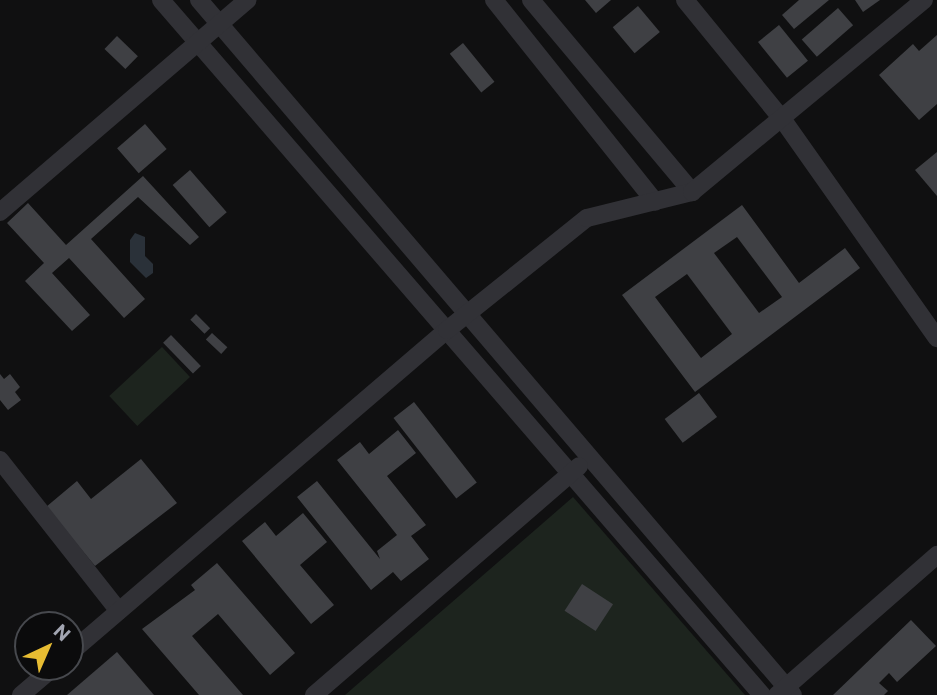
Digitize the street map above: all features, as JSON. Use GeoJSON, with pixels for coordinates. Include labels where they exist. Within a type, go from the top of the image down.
{"type":"FeatureCollection","features":[{"type":"Feature","properties":{"kind":"street"},"geometry":{"type":"LineString","coordinates":[[161,0],[762,695]]}},
{"type":"Feature","properties":{"kind":"street"},"geometry":{"type":"LineString","coordinates":[[199,0],[590,457],[786,692],[937,555]]}},
{"type":"Feature","properties":{"kind":"street"},"geometry":{"type":"LineString","coordinates":[[0,212],[247,0]]}},
{"type":"Feature","properties":{"kind":"street"},"geometry":{"type":"LineString","coordinates":[[494,0],[655,202]]}},
{"type":"Feature","properties":{"kind":"street"},"geometry":{"type":"LineString","coordinates":[[531,0],[692,192]]}},
{"type":"Feature","properties":{"kind":"street"},"geometry":{"type":"LineString","coordinates":[[685,0],[783,120],[937,338]]}},
{"type":"Feature","properties":{"kind":"street"},"geometry":{"type":"LineString","coordinates":[[84,641],[447,330],[587,218],[692,192],[783,120],[924,0]]}},
{"type":"Feature","properties":{"kind":"street"},"geometry":{"type":"LineString","coordinates":[[314,695],[590,457]]}},
{"type":"Feature","properties":{"kind":"street"},"geometry":{"type":"LineString","coordinates":[[0,460],[119,611]]}},
{"type":"Feature","properties":{"kind":"street"},"geometry":{"type":"LineString","coordinates":[[21,695],[38,681]]}},
{"type":"Feature","properties":{"kind":"shaded area"},"geometry":{"type":"Polygon","coordinates":[[[135,233],[145,237],[145,256],[153,264],[153,273],[146,278],[130,262],[130,240],[135,233]]]}},
{"type":"Feature","properties":{"kind":"shaded area"},"geometry":{"type":"Polygon","coordinates":[[[162,347],[190,377],[137,426],[109,396],[162,347]]]}},
{"type":"Feature","properties":{"kind":"shaded area"},"geometry":{"type":"Polygon","coordinates":[[[573,497],[745,695],[345,695],[573,497]]]}},
{"type":"Feature","properties":{"kind":"building"},"geometry":{"type":"Polygon","coordinates":[[[585,0],[611,0],[596,13],[585,0]]]}},
{"type":"Feature","properties":{"kind":"building"},"geometry":{"type":"Polygon","coordinates":[[[799,0],[829,0],[794,29],[782,15],[799,0]]]}},
{"type":"Feature","properties":{"kind":"building"},"geometry":{"type":"Polygon","coordinates":[[[855,0],[880,0],[863,12],[855,0]]]}},
{"type":"Feature","properties":{"kind":"building"},"geometry":{"type":"Polygon","coordinates":[[[638,6],[660,32],[635,53],[613,27],[638,6]]]}},
{"type":"Feature","properties":{"kind":"building"},"geometry":{"type":"Polygon","coordinates":[[[838,8],[853,25],[817,57],[802,39],[838,8]]]}},
{"type":"Feature","properties":{"kind":"building"},"geometry":{"type":"Polygon","coordinates":[[[779,25],[808,61],[787,78],[758,42],[779,25]]]}},
{"type":"Feature","properties":{"kind":"building"},"geometry":{"type":"Polygon","coordinates":[[[937,35],[937,104],[919,120],[879,75],[913,44],[919,51],[937,35]]]}},
{"type":"Feature","properties":{"kind":"building"},"geometry":{"type":"Polygon","coordinates":[[[117,36],[138,56],[125,69],[104,49],[117,36]]]}},
{"type":"Feature","properties":{"kind":"building"},"geometry":{"type":"Polygon","coordinates":[[[463,43],[494,82],[481,93],[450,54],[463,43]]]}},
{"type":"Feature","properties":{"kind":"building"},"geometry":{"type":"Polygon","coordinates":[[[145,124],[167,149],[139,173],[117,148],[145,124]]]}},
{"type":"Feature","properties":{"kind":"building"},"geometry":{"type":"Polygon","coordinates":[[[937,152],[937,196],[915,170],[937,152]]]}},
{"type":"Feature","properties":{"kind":"building"},"geometry":{"type":"Polygon","coordinates":[[[190,170],[227,212],[209,227],[173,185],[190,170]]]}},
{"type":"Feature","properties":{"kind":"building"},"geometry":{"type":"Polygon","coordinates":[[[143,176],[199,237],[190,245],[138,197],[91,239],[145,299],[124,318],[69,258],[52,273],[90,315],[72,331],[25,281],[44,263],[7,223],[28,203],[66,245],[143,176]]]}},
{"type":"Feature","properties":{"kind":"building"},"geometry":{"type":"Polygon","coordinates":[[[742,205],[799,283],[845,248],[860,268],[695,392],[622,295],[742,205]],[[737,237],[714,253],[759,313],[782,297],[737,237]],[[687,274],[655,297],[701,358],[732,334],[687,274]]]}},
{"type":"Feature","properties":{"kind":"building"},"geometry":{"type":"Polygon","coordinates":[[[196,314],[210,328],[204,334],[190,320],[196,314]]]}},
{"type":"Feature","properties":{"kind":"building"},"geometry":{"type":"Polygon","coordinates":[[[212,333],[227,347],[221,354],[206,340],[212,333]]]}},
{"type":"Feature","properties":{"kind":"building"},"geometry":{"type":"Polygon","coordinates":[[[171,335],[201,366],[193,374],[163,343],[171,335]]]}},
{"type":"Feature","properties":{"kind":"building"},"geometry":{"type":"Polygon","coordinates":[[[0,374],[4,379],[10,374],[20,387],[15,392],[21,400],[8,410],[0,400],[0,374]]]}},
{"type":"Feature","properties":{"kind":"building"},"geometry":{"type":"Polygon","coordinates":[[[699,393],[717,417],[683,443],[665,419],[699,393]]]}},
{"type":"Feature","properties":{"kind":"building"},"geometry":{"type":"Polygon","coordinates":[[[414,402],[477,482],[456,498],[394,418],[414,402]]]}},
{"type":"Feature","properties":{"kind":"building"},"geometry":{"type":"Polygon","coordinates":[[[398,430],[416,453],[387,476],[426,525],[411,536],[429,559],[401,581],[393,572],[371,590],[297,497],[317,481],[380,559],[377,551],[397,535],[337,460],[360,442],[369,454],[398,430]]]}},
{"type":"Feature","properties":{"kind":"building"},"geometry":{"type":"Polygon","coordinates":[[[141,459],[177,503],[95,566],[46,507],[77,481],[91,499],[141,459]]]}},
{"type":"Feature","properties":{"kind":"building"},"geometry":{"type":"Polygon","coordinates":[[[303,513],[327,542],[300,565],[334,605],[311,624],[242,541],[265,522],[276,536],[303,513]]]}},
{"type":"Feature","properties":{"kind":"building"},"geometry":{"type":"Polygon","coordinates":[[[217,563],[295,653],[270,675],[218,614],[192,636],[243,695],[199,695],[142,629],[195,590],[191,585],[217,563]]]}},
{"type":"Feature","properties":{"kind":"building"},"geometry":{"type":"Polygon","coordinates":[[[582,584],[613,604],[596,631],[565,611],[582,584]]]}},
{"type":"Feature","properties":{"kind":"building"},"geometry":{"type":"Polygon","coordinates":[[[911,620],[936,646],[897,682],[889,673],[879,683],[888,691],[884,695],[833,695],[911,620]]]}},
{"type":"Feature","properties":{"kind":"building"},"geometry":{"type":"Polygon","coordinates":[[[117,652],[154,695],[67,695],[117,652]]]}}]}
